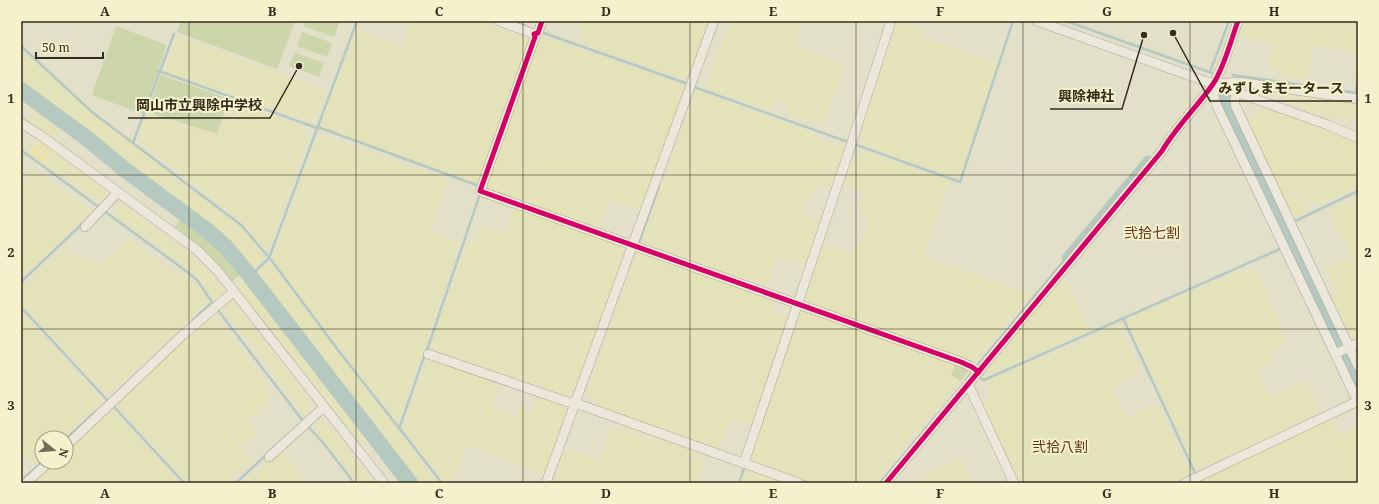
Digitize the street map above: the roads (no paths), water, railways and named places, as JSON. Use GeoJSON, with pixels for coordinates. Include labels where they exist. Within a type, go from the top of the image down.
{"type":"FeatureCollection","features":[{"type":"Feature","properties":{"kind":"street"},"geometry":{"type":"LineString","coordinates":[[499,21],[534,34]]}},
{"type":"Feature","properties":{"kind":"street"},"geometry":{"type":"LineString","coordinates":[[534,34],[538,33],[542,21]]}},
{"type":"Feature","properties":{"kind":"street"},"geometry":{"type":"LineString","coordinates":[[546,483],[714,21]]}},
{"type":"Feature","properties":{"kind":"street"},"geometry":{"type":"LineString","coordinates":[[746,464],[797,304],[891,21]]}},
{"type":"Feature","properties":{"kind":"street"},"geometry":{"type":"LineString","coordinates":[[1037,21],[1328,125],[1358,138]]}},
{"type":"Feature","properties":{"kind":"street"},"geometry":{"type":"LineString","coordinates":[[886,483],[968,384],[976,370],[1162,151],[1168,140],[1213,84],[1222,65],[1238,21]]}},
{"type":"Feature","properties":{"kind":"street"},"geometry":{"type":"LineString","coordinates":[[534,34],[535,37],[480,191],[961,362],[976,370]]}},
{"type":"Feature","properties":{"kind":"street"},"geometry":{"type":"LineString","coordinates":[[1213,84],[1239,82],[1358,99]]}},
{"type":"Feature","properties":{"kind":"street"},"geometry":{"type":"LineString","coordinates":[[1213,84],[1216,104],[1344,348],[1358,366]]}},
{"type":"Feature","properties":{"kind":"street"},"geometry":{"type":"LineString","coordinates":[[1185,483],[1358,401],[1344,348],[1291,224],[1235,105],[1235,98]]}},
{"type":"Feature","properties":{"kind":"street"},"geometry":{"type":"LineString","coordinates":[[21,123],[40,135],[197,250],[217,270],[384,483]]}},
{"type":"Feature","properties":{"kind":"street"},"geometry":{"type":"LineString","coordinates":[[85,227],[118,192]]}},
{"type":"Feature","properties":{"kind":"street"},"geometry":{"type":"LineString","coordinates":[[74,438],[181,336],[233,292]]}},
{"type":"Feature","properties":{"kind":"street"},"geometry":{"type":"LineString","coordinates":[[1344,348],[1358,343]]}},
{"type":"Feature","properties":{"kind":"street"},"geometry":{"type":"LineString","coordinates":[[428,354],[799,483]]}},
{"type":"Feature","properties":{"kind":"street"},"geometry":{"type":"LineString","coordinates":[[968,384],[1014,483]]}},
{"type":"Feature","properties":{"kind":"street"},"geometry":{"type":"LineString","coordinates":[[269,456],[324,407]]}},
{"type":"Feature","properties":{"kind":"street"},"geometry":{"type":"LineString","coordinates":[[26,483],[40,470]]}},
{"type":"Feature","properties":{"kind":"waterway"},"geometry":{"type":"LineString","coordinates":[[250,276],[269,258],[357,21]]}},
{"type":"Feature","properties":{"kind":"waterway"},"geometry":{"type":"LineString","coordinates":[[512,21],[526,26]]}},
{"type":"Feature","properties":{"kind":"waterway"},"geometry":{"type":"LineString","coordinates":[[694,87],[960,182],[1013,21]]}},
{"type":"Feature","properties":{"kind":"waterway"},"geometry":{"type":"LineString","coordinates":[[1066,21],[1212,73]]}},
{"type":"Feature","properties":{"kind":"waterway"},"geometry":{"type":"LineString","coordinates":[[1210,72],[1229,21]]}},
{"type":"Feature","properties":{"kind":"waterway"},"geometry":{"type":"LineString","coordinates":[[541,32],[688,84]]}},
{"type":"Feature","properties":{"kind":"waterway"},"geometry":{"type":"LineString","coordinates":[[133,143],[174,34]]}},
{"type":"Feature","properties":{"kind":"waterway"},"geometry":{"type":"LineString","coordinates":[[21,46],[92,112],[241,225],[272,261],[338,350],[442,483]]}},
{"type":"Feature","properties":{"kind":"waterway"},"geometry":{"type":"LineString","coordinates":[[159,71],[317,128]]}},
{"type":"Feature","properties":{"kind":"waterway"},"geometry":{"type":"LineString","coordinates":[[1233,75],[1358,93]]}},
{"type":"Feature","properties":{"kind":"waterway"},"geometry":{"type":"LineString","coordinates":[[1356,92],[1358,77]]}},
{"type":"Feature","properties":{"kind":"waterway"},"geometry":{"type":"LineString","coordinates":[[21,90],[89,140],[124,169],[209,232],[226,247],[410,483]]}},
{"type":"Feature","properties":{"kind":"waterway"},"geometry":{"type":"LineString","coordinates":[[1227,94],[1230,108],[1358,378]]}},
{"type":"Feature","properties":{"kind":"waterway"},"geometry":{"type":"LineString","coordinates":[[318,127],[479,186]]}},
{"type":"Feature","properties":{"kind":"waterway"},"geometry":{"type":"LineString","coordinates":[[21,150],[186,271],[197,280],[214,305]]}},
{"type":"Feature","properties":{"kind":"waterway"},"geometry":{"type":"LineString","coordinates":[[1066,258],[1148,160]]}},
{"type":"Feature","properties":{"kind":"waterway"},"geometry":{"type":"LineString","coordinates":[[639,242],[659,186]]}},
{"type":"Feature","properties":{"kind":"waterway"},"geometry":{"type":"LineString","coordinates":[[1287,225],[1358,191]]}},
{"type":"Feature","properties":{"kind":"waterway"},"geometry":{"type":"LineString","coordinates":[[430,351],[427,350],[480,194]]}},
{"type":"Feature","properties":{"kind":"waterway"},"geometry":{"type":"LineString","coordinates":[[21,282],[82,224]]}},
{"type":"Feature","properties":{"kind":"waterway"},"geometry":{"type":"LineString","coordinates":[[980,378],[984,380],[1280,249]]}},
{"type":"Feature","properties":{"kind":"waterway"},"geometry":{"type":"LineString","coordinates":[[976,367],[1066,258]]}},
{"type":"Feature","properties":{"kind":"waterway"},"geometry":{"type":"LineString","coordinates":[[193,320],[212,302]]}},
{"type":"Feature","properties":{"kind":"waterway"},"geometry":{"type":"LineString","coordinates":[[21,307],[108,401]]}},
{"type":"Feature","properties":{"kind":"waterway"},"geometry":{"type":"LineString","coordinates":[[217,309],[303,421],[325,445],[354,483]]}},
{"type":"Feature","properties":{"kind":"waterway"},"geometry":{"type":"LineString","coordinates":[[1123,318],[1196,475]]}},
{"type":"Feature","properties":{"kind":"waterway"},"geometry":{"type":"LineString","coordinates":[[399,429],[425,354]]}},
{"type":"Feature","properties":{"kind":"waterway"},"geometry":{"type":"LineString","coordinates":[[965,381],[973,371]]}},
{"type":"Feature","properties":{"kind":"waterway"},"geometry":{"type":"LineString","coordinates":[[115,408],[184,483]]}},
{"type":"Feature","properties":{"kind":"waterway"},"geometry":{"type":"LineString","coordinates":[[74,432],[95,412]]}},
{"type":"Feature","properties":{"kind":"waterway"},"geometry":{"type":"LineString","coordinates":[[880,483],[936,416]]}},
{"type":"Feature","properties":{"kind":"waterway"},"geometry":{"type":"LineString","coordinates":[[236,483],[266,455]]}},
{"type":"Feature","properties":{"kind":"waterway"},"geometry":{"type":"LineString","coordinates":[[739,483],[745,466]]}},
{"type":"Feature","properties":{"kind":"waterway"},"geometry":{"type":"LineString","coordinates":[[21,481],[34,469]]}},
{"type":"Feature","properties":{"kind":"waterway"},"geometry":{"type":"LineString","coordinates":[[800,480],[809,483]]}},
{"type":"Feature","properties":{"kind":"waterway"},"geometry":{"type":"LineString","coordinates":[[1178,483],[1184,480]]}},
{"type":"Feature","properties":{"kind":"place","name":"みずしまモータース"},"geometry":{"type":"Point","coordinates":[1173,33]}},
{"type":"Feature","properties":{"kind":"place","name":"興除神社"},"geometry":{"type":"Point","coordinates":[1144,35]}},
{"type":"Feature","properties":{"kind":"place","name":"岡山市立興除中学校"},"geometry":{"type":"Point","coordinates":[299,66]}},
{"type":"Feature","properties":{"kind":"district","name":"弐拾七割"},"geometry":{"type":"Point","coordinates":[1152,233]}},
{"type":"Feature","properties":{"kind":"district","name":"弐拾八割"},"geometry":{"type":"Point","coordinates":[1060,447]}}]}
